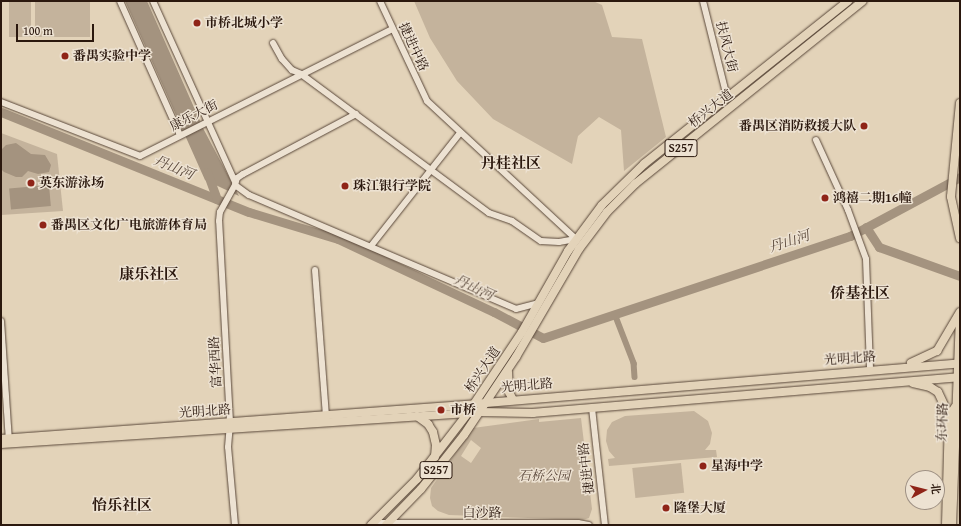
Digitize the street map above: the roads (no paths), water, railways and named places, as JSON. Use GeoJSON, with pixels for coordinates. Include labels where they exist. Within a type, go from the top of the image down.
{"type":"FeatureCollection","features":[{"type":"Feature","properties":{"kind":"main road","name":"桥兴大道"},"geometry":{"type":"LineString","coordinates":[[531,324],[539,302],[576,240],[602,205],[629,177],[848,1]]}},
{"type":"Feature","properties":{"kind":"main road","name":"桥兴大道"},"geometry":{"type":"LineString","coordinates":[[531,324],[579,249],[620,198],[863,1]]}},
{"type":"Feature","properties":{"kind":"main road"},"geometry":{"type":"LineString","coordinates":[[960,103],[952,172],[951,197],[960,238]]}},
{"type":"Feature","properties":{"kind":"main road"},"geometry":{"type":"LineString","coordinates":[[903,367],[937,351],[960,312]]}},
{"type":"Feature","properties":{"kind":"main road","name":"东环路"},"geometry":{"type":"LineString","coordinates":[[952,525],[956,407],[959,377],[960,319]]}},
{"type":"Feature","properties":{"kind":"main road","name":"S257"},"geometry":{"type":"LineString","coordinates":[[522,339],[531,324]]}},
{"type":"Feature","properties":{"kind":"main road","name":"桥兴大道"},"geometry":{"type":"LineString","coordinates":[[387,524],[432,476],[480,412],[485,402],[508,370],[522,339]]}},
{"type":"Feature","properties":{"kind":"main road","name":"桥兴大道"},"geometry":{"type":"LineString","coordinates":[[373,524],[434,458],[522,339]]}},
{"type":"Feature","properties":{"kind":"main road","name":"光明北路"},"geometry":{"type":"LineString","coordinates":[[230,426],[326,415],[475,404],[959,363]]}},
{"type":"Feature","properties":{"kind":"main road"},"geometry":{"type":"LineString","coordinates":[[508,370],[509,392],[516,400],[518,413]]}},
{"type":"Feature","properties":{"kind":"main road","name":"光明北路"},"geometry":{"type":"LineString","coordinates":[[5,441],[230,426],[480,412],[518,413],[959,377]]}},
{"type":"Feature","properties":{"kind":"main road"},"geometry":{"type":"LineString","coordinates":[[904,381],[934,390],[943,398],[949,416],[946,525]]}},
{"type":"Feature","properties":{"kind":"main road"},"geometry":{"type":"LineString","coordinates":[[949,416],[956,407]]}},
{"type":"Feature","properties":{"kind":"main road"},"geometry":{"type":"LineString","coordinates":[[417,416],[428,424],[434,434],[436,445],[434,458]]}},
{"type":"Feature","properties":{"kind":"street"},"geometry":{"type":"LineString","coordinates":[[120,1],[180,135]]}},
{"type":"Feature","properties":{"kind":"street"},"geometry":{"type":"LineString","coordinates":[[152,1],[205,123],[235,183],[249,195],[516,309],[539,302]]}},
{"type":"Feature","properties":{"kind":"street","name":"捷进中路"},"geometry":{"type":"LineString","coordinates":[[380,1],[427,101],[576,240]]}},
{"type":"Feature","properties":{"kind":"street","name":"扶风大街"},"geometry":{"type":"LineString","coordinates":[[703,1],[725,89],[731,96]]}},
{"type":"Feature","properties":{"kind":"street","name":"康乐大街"},"geometry":{"type":"LineString","coordinates":[[1,102],[137,157],[392,29]]}},
{"type":"Feature","properties":{"kind":"street"},"geometry":{"type":"LineString","coordinates":[[273,43],[282,59],[292,70],[301,74],[489,213],[512,221],[541,241],[559,242],[576,240]]}},
{"type":"Feature","properties":{"kind":"street"},"geometry":{"type":"LineString","coordinates":[[235,183],[254,169],[356,114]]}},
{"type":"Feature","properties":{"kind":"street"},"geometry":{"type":"LineString","coordinates":[[371,246],[460,133]]}},
{"type":"Feature","properties":{"kind":"street"},"geometry":{"type":"LineString","coordinates":[[816,140],[848,210],[866,259],[870,370]]}},
{"type":"Feature","properties":{"kind":"street","name":"富华西路"},"geometry":{"type":"LineString","coordinates":[[235,183],[220,212],[219,221],[230,426],[228,447],[235,525]]}},
{"type":"Feature","properties":{"kind":"street"},"geometry":{"type":"LineString","coordinates":[[315,270],[326,415]]}},
{"type":"Feature","properties":{"kind":"street"},"geometry":{"type":"LineString","coordinates":[[1,321],[5,441]]}},
{"type":"Feature","properties":{"kind":"street","name":"捷进中路"},"geometry":{"type":"LineString","coordinates":[[592,408],[605,525]]}},
{"type":"Feature","properties":{"kind":"street","name":"白沙路"},"geometry":{"type":"LineString","coordinates":[[373,524],[589,525]]}},
{"type":"Feature","properties":{"kind":"waterway","name":"丹山河"},"geometry":{"type":"LineString","coordinates":[[1,112],[249,212],[338,239],[494,312],[543,338],[850,236],[960,177]]}},
{"type":"Feature","properties":{"kind":"waterway"},"geometry":{"type":"LineString","coordinates":[[207,172],[217,199]]}},
{"type":"Feature","properties":{"kind":"waterway"},"geometry":{"type":"LineString","coordinates":[[866,227],[879,247],[960,276]]}},
{"type":"Feature","properties":{"kind":"waterway"},"geometry":{"type":"LineString","coordinates":[[615,314],[634,363],[635,377]]}},
{"type":"Feature","properties":{"kind":"place","name":"市桥北城小学"},"geometry":{"type":"Point","coordinates":[197,23]}},
{"type":"Feature","properties":{"kind":"place","name":"番禺实验中学"},"geometry":{"type":"Point","coordinates":[65,56]}},
{"type":"Feature","properties":{"kind":"place","name":"番禺区消防救援大队"},"geometry":{"type":"Point","coordinates":[864,126]}},
{"type":"Feature","properties":{"kind":"place","name":"英东游泳场"},"geometry":{"type":"Point","coordinates":[31,183]}},
{"type":"Feature","properties":{"kind":"place","name":"珠江银行学院"},"geometry":{"type":"Point","coordinates":[345,186]}},
{"type":"Feature","properties":{"kind":"place","name":"鸿禧二期16幢"},"geometry":{"type":"Point","coordinates":[825,198]}},
{"type":"Feature","properties":{"kind":"place","name":"番禺区文化广电旅游体育局"},"geometry":{"type":"Point","coordinates":[43,225]}},
{"type":"Feature","properties":{"kind":"place","name":"市桥"},"geometry":{"type":"Point","coordinates":[441,410]}},
{"type":"Feature","properties":{"kind":"place","name":"星海中学"},"geometry":{"type":"Point","coordinates":[703,466]}},
{"type":"Feature","properties":{"kind":"place","name":"隆堡大厦"},"geometry":{"type":"Point","coordinates":[666,508]}},
{"type":"Feature","properties":{"kind":"district","name":"丹桂社区"},"geometry":{"type":"Point","coordinates":[511,163]}},
{"type":"Feature","properties":{"kind":"district","name":"康乐社区"},"geometry":{"type":"Point","coordinates":[149,274]}},
{"type":"Feature","properties":{"kind":"district","name":"侨基社区"},"geometry":{"type":"Point","coordinates":[860,293]}},
{"type":"Feature","properties":{"kind":"district","name":"怡乐社区"},"geometry":{"type":"Point","coordinates":[122,505]}},
{"type":"Feature","properties":{"kind":"park label","name":"石桥公园"},"geometry":{"type":"Point","coordinates":[544,476]}}]}
